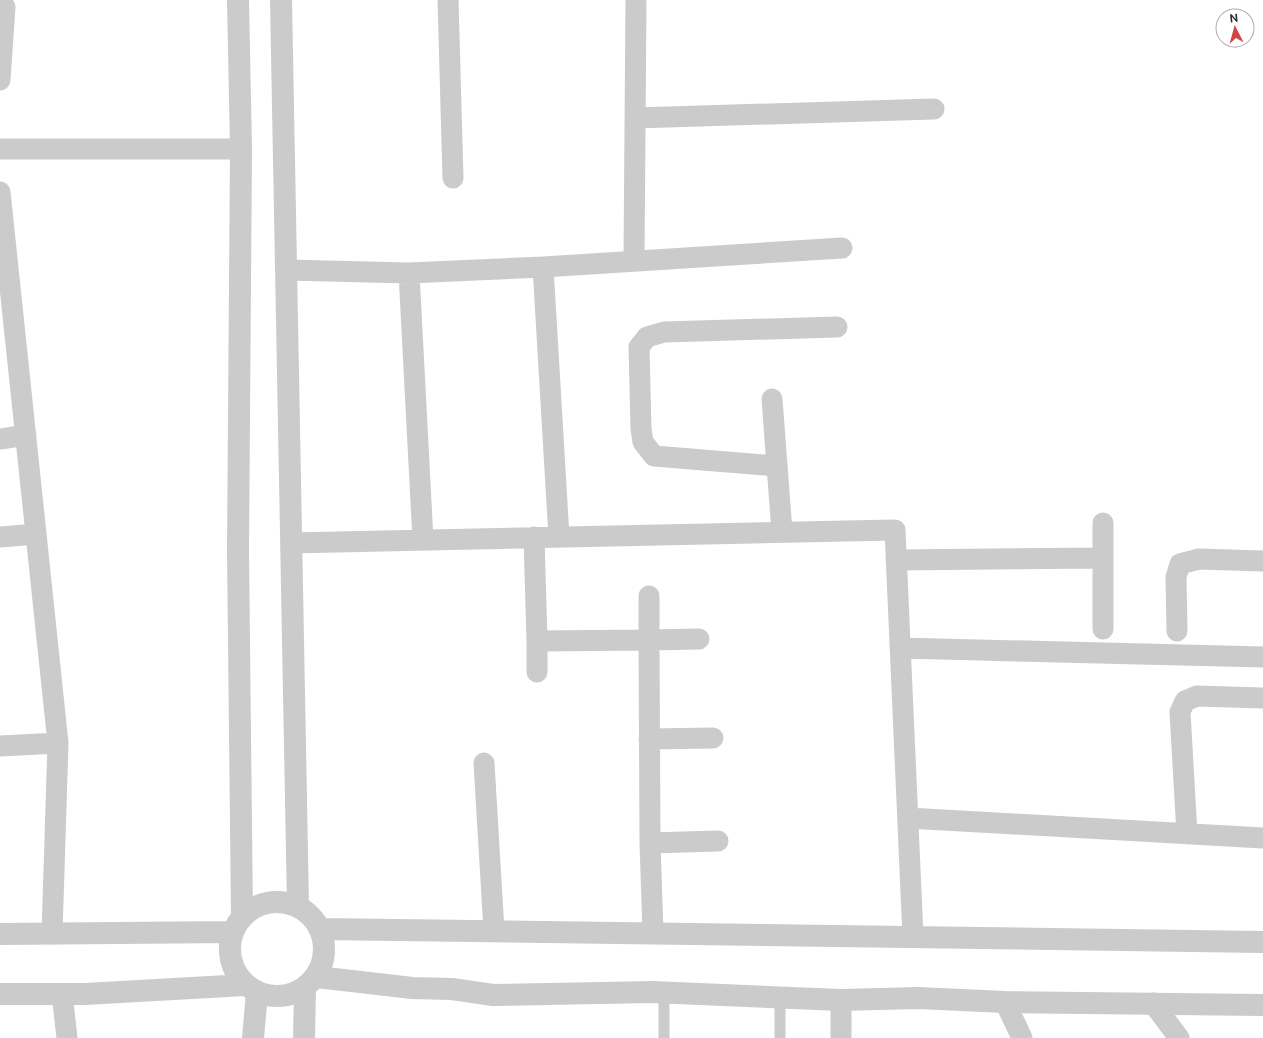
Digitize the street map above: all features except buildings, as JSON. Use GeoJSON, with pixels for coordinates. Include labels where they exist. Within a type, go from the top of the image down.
{"type":"FeatureCollection","features":[{"type":"Feature","properties":{"kind":"street"},"geometry":{"type":"LineString","coordinates":[[238,0],[241,149],[238,558],[238,924]]}},
{"type":"Feature","properties":{"kind":"street"},"geometry":{"type":"LineString","coordinates":[[281,0],[298,906]]}},
{"type":"Feature","properties":{"kind":"street"},"geometry":{"type":"LineString","coordinates":[[448,0],[453,178]]}},
{"type":"Feature","properties":{"kind":"street"},"geometry":{"type":"LineString","coordinates":[[634,261],[636,0]]}},
{"type":"Feature","properties":{"kind":"street"},"geometry":{"type":"LineString","coordinates":[[0,6],[5,7],[0,80]]}},
{"type":"Feature","properties":{"kind":"street"},"geometry":{"type":"LineString","coordinates":[[635,118],[934,109]]}},
{"type":"Feature","properties":{"kind":"street"},"geometry":{"type":"LineString","coordinates":[[0,149],[241,149]]}},
{"type":"Feature","properties":{"kind":"street"},"geometry":{"type":"LineString","coordinates":[[0,192],[8,350],[26,435],[58,743],[52,934]]}},
{"type":"Feature","properties":{"kind":"street"},"geometry":{"type":"LineString","coordinates":[[286,270],[409,273],[543,267],[842,248]]}},
{"type":"Feature","properties":{"kind":"street"},"geometry":{"type":"LineString","coordinates":[[543,267],[559,537]]}},
{"type":"Feature","properties":{"kind":"street"},"geometry":{"type":"LineString","coordinates":[[409,273],[423,540]]}},
{"type":"Feature","properties":{"kind":"street"},"geometry":{"type":"LineString","coordinates":[[777,466],[654,456],[643,442],[641,429],[639,347],[648,337],[664,332],[837,327]]}},
{"type":"Feature","properties":{"kind":"street"},"geometry":{"type":"LineString","coordinates":[[772,399],[782,532]]}},
{"type":"Feature","properties":{"kind":"street"},"geometry":{"type":"LineString","coordinates":[[0,438],[26,435]]}},
{"type":"Feature","properties":{"kind":"street"},"geometry":{"type":"LineString","coordinates":[[1103,523],[1103,629]]}},
{"type":"Feature","properties":{"kind":"street"},"geometry":{"type":"LineString","coordinates":[[291,543],[895,530],[913,937]]}},
{"type":"Feature","properties":{"kind":"street"},"geometry":{"type":"LineString","coordinates":[[0,537],[36,534]]}},
{"type":"Feature","properties":{"kind":"street"},"geometry":{"type":"LineString","coordinates":[[534,537],[537,672]]}},
{"type":"Feature","properties":{"kind":"street"},"geometry":{"type":"LineString","coordinates":[[896,560],[1102,558]]}},
{"type":"Feature","properties":{"kind":"street"},"geometry":{"type":"LineString","coordinates":[[1176,631],[1176,577],[1180,564],[1199,559],[1263,561]]}},
{"type":"Feature","properties":{"kind":"street"},"geometry":{"type":"LineString","coordinates":[[649,596],[650,843],[653,933]]}},
{"type":"Feature","properties":{"kind":"street"},"geometry":{"type":"LineString","coordinates":[[537,641],[699,639]]}},
{"type":"Feature","properties":{"kind":"street"},"geometry":{"type":"LineString","coordinates":[[900,648],[1263,657]]}},
{"type":"Feature","properties":{"kind":"street"},"geometry":{"type":"LineString","coordinates":[[1186,834],[1180,712],[1186,701],[1197,696],[1263,698]]}},
{"type":"Feature","properties":{"kind":"street"},"geometry":{"type":"LineString","coordinates":[[649,739],[713,738]]}},
{"type":"Feature","properties":{"kind":"street"},"geometry":{"type":"LineString","coordinates":[[0,746],[58,743]]}},
{"type":"Feature","properties":{"kind":"street"},"geometry":{"type":"LineString","coordinates":[[484,763],[494,931]]}},
{"type":"Feature","properties":{"kind":"street"},"geometry":{"type":"LineString","coordinates":[[908,818],[1263,838]]}},
{"type":"Feature","properties":{"kind":"street"},"geometry":{"type":"LineString","coordinates":[[650,843],[718,841]]}},
{"type":"Feature","properties":{"kind":"street"},"geometry":{"type":"LineString","coordinates":[[253,1038],[251,989],[235,972],[230,959],[229,944],[238,924],[254,908],[268,902],[283,902],[298,906],[311,916],[321,929],[325,945],[324,962],[311,983],[304,1038]]}},
{"type":"Feature","properties":{"kind":"street"},"geometry":{"type":"LineString","coordinates":[[0,934],[52,934],[238,924]]}},
{"type":"Feature","properties":{"kind":"street"},"geometry":{"type":"LineString","coordinates":[[321,929],[1263,942]]}},
{"type":"Feature","properties":{"kind":"street"},"geometry":{"type":"LineString","coordinates":[[0,994],[62,994],[251,989],[273,997],[290,996],[311,983],[452,989],[492,995],[664,993],[780,996],[841,1000],[918,998],[1005,1002],[1263,1005]]}},
{"type":"Feature","properties":{"kind":"street"},"geometry":{"type":"LineString","coordinates":[[62,994],[67,1038]]}},
{"type":"Feature","properties":{"kind":"street"},"geometry":{"type":"LineString","coordinates":[[841,1000],[841,1038]]}},
{"type":"Feature","properties":{"kind":"street"},"geometry":{"type":"LineString","coordinates":[[1005,1002],[1022,1038]]}},
{"type":"Feature","properties":{"kind":"street"},"geometry":{"type":"LineString","coordinates":[[1153,1003],[1179,1038]]}},
{"type":"Feature","properties":{"kind":"lane"},"geometry":{"type":"LineString","coordinates":[[664,993],[664,1038]]}},
{"type":"Feature","properties":{"kind":"lane"},"geometry":{"type":"LineString","coordinates":[[780,996],[780,1038]]}}]}
